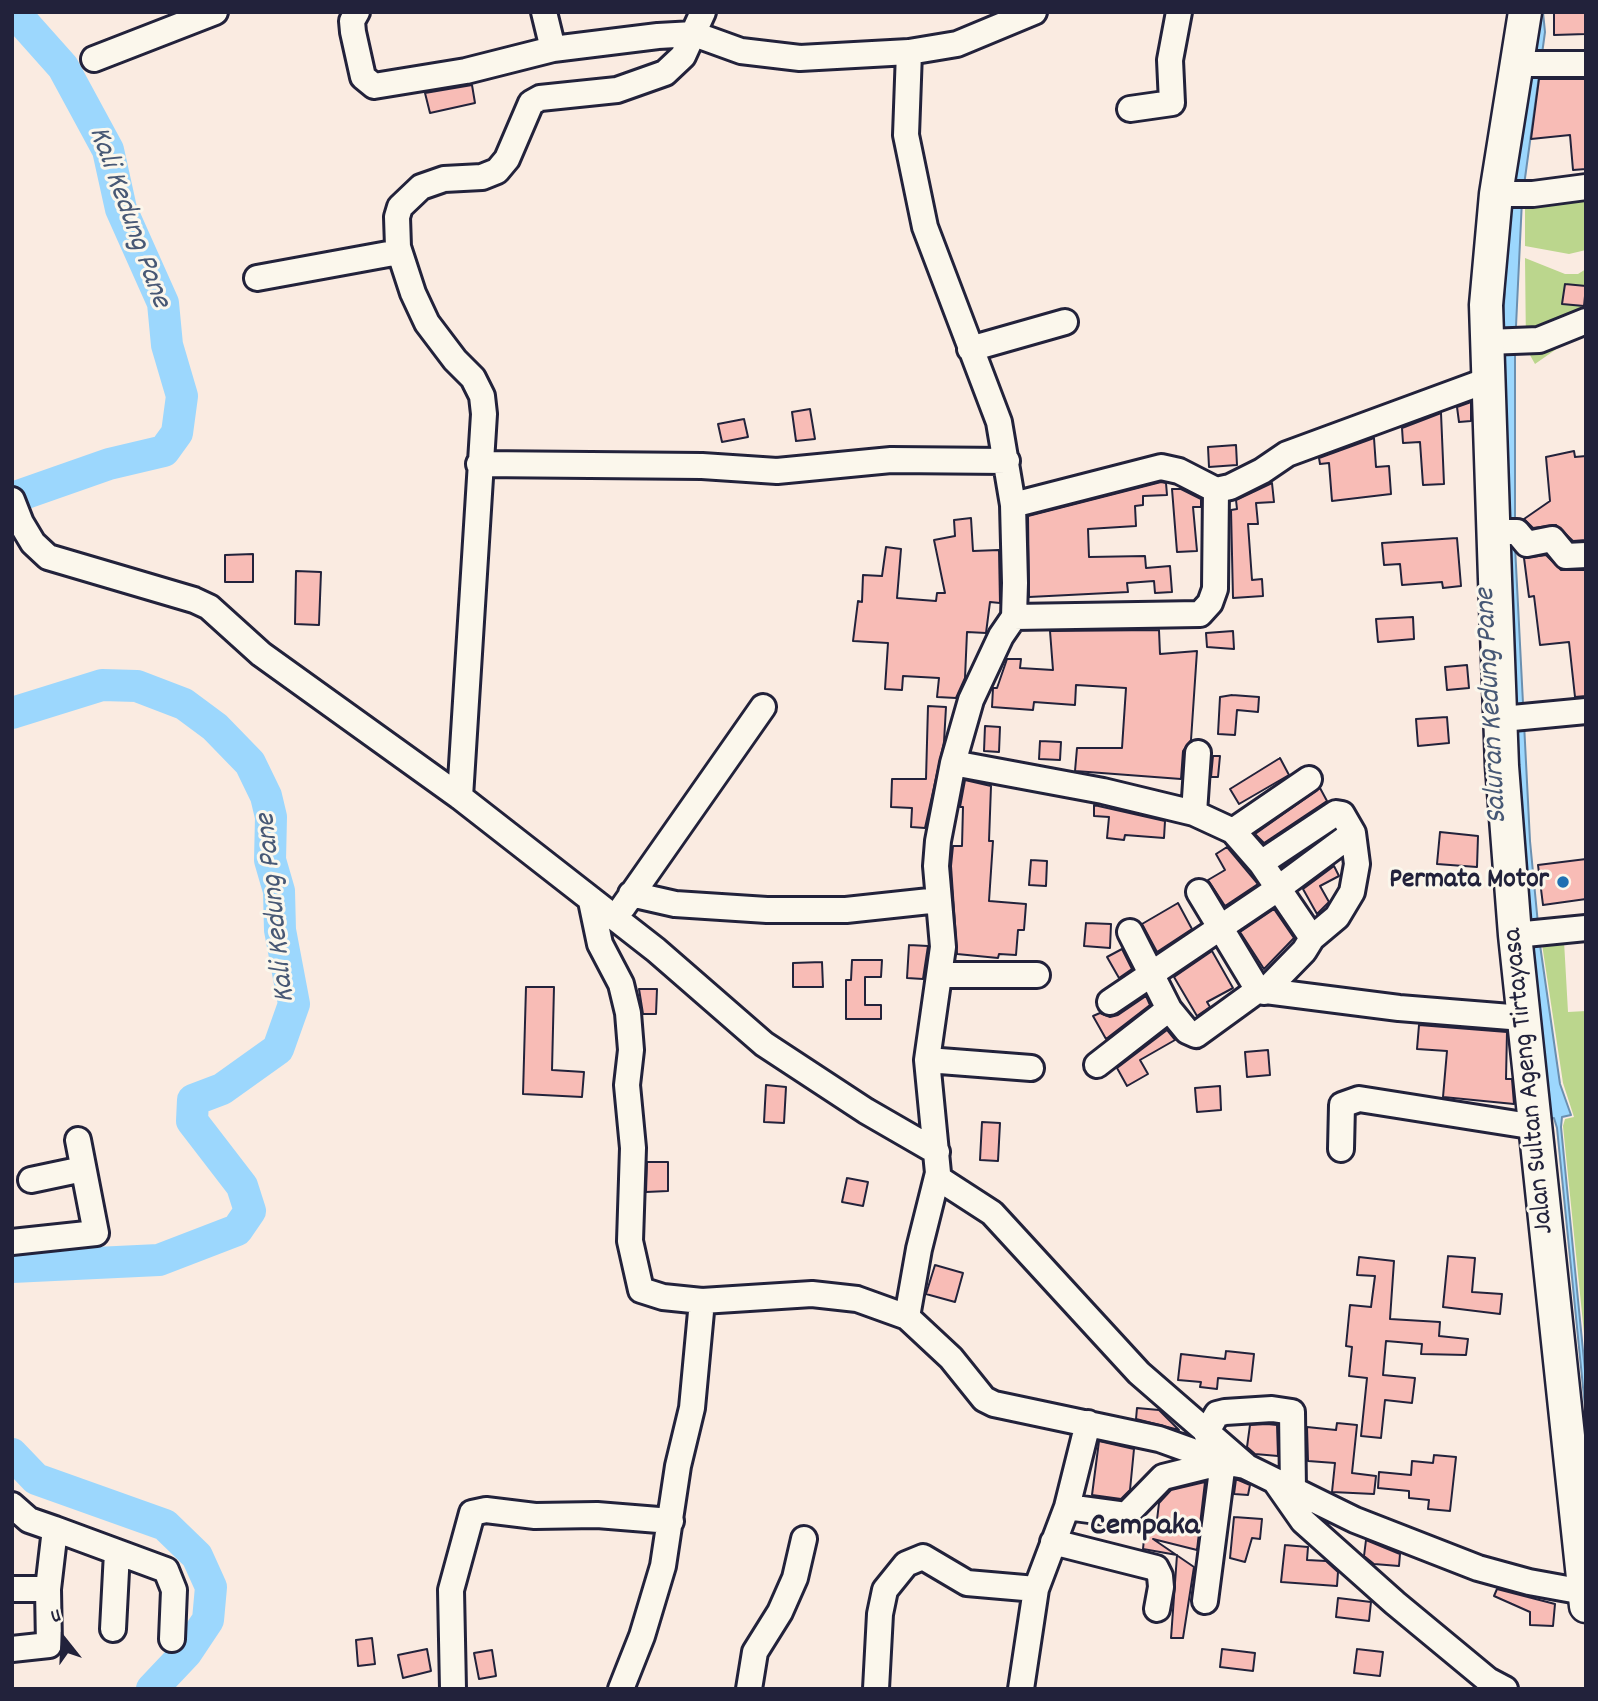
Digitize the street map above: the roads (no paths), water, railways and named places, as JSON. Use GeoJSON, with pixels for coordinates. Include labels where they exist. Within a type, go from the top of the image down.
{"type":"FeatureCollection","features":[{"type":"Feature","properties":{"kind":"main road","name":"Jalan Sultan Ageng Tirtayasa"},"geometry":{"type":"LineString","coordinates":[[1525,12],[1528,64],[1512,193],[1486,305],[1501,342],[1488,380],[1504,532],[1512,718],[1527,934],[1523,1018],[1585,1599]]}},
{"type":"Feature","properties":{"kind":"street"},"geometry":{"type":"LineString","coordinates":[[94,59],[215,12]]}},
{"type":"Feature","properties":{"kind":"street"},"geometry":{"type":"LineString","coordinates":[[357,12],[352,22],[363,77],[374,86],[466,71],[553,49],[699,23],[763,55],[800,58],[909,52],[957,44],[993,32],[1034,12]]}},
{"type":"Feature","properties":{"kind":"street"},"geometry":{"type":"LineString","coordinates":[[544,12],[553,49]]}},
{"type":"Feature","properties":{"kind":"street"},"geometry":{"type":"LineString","coordinates":[[1130,109],[1172,103],[1170,60],[1179,12]]}},
{"type":"Feature","properties":{"kind":"street"},"geometry":{"type":"LineString","coordinates":[[460,797],[484,414],[482,396],[473,378],[454,360],[427,323],[399,252],[397,217],[408,197],[421,187],[444,179],[482,177],[497,172],[507,159],[531,103],[540,98],[617,90],[665,73],[683,57],[699,23]]}},
{"type":"Feature","properties":{"kind":"street"},"geometry":{"type":"LineString","coordinates":[[907,1317],[938,1165],[929,1106],[927,1060],[943,947],[936,866],[938,841],[953,763],[971,700],[1014,617],[1013,505],[1007,461],[999,422],[925,227],[906,135],[909,52]]}},
{"type":"Feature","properties":{"kind":"street"},"geometry":{"type":"LineString","coordinates":[[1528,64],[1586,64]]}},
{"type":"Feature","properties":{"kind":"street"},"geometry":{"type":"LineString","coordinates":[[1512,193],[1586,187]]}},
{"type":"Feature","properties":{"kind":"street"},"geometry":{"type":"LineString","coordinates":[[257,278],[399,252]]}},
{"type":"Feature","properties":{"kind":"street"},"geometry":{"type":"LineString","coordinates":[[1501,342],[1539,340],[1586,321]]}},
{"type":"Feature","properties":{"kind":"street"},"geometry":{"type":"LineString","coordinates":[[970,349],[1065,322]]}},
{"type":"Feature","properties":{"kind":"street"},"geometry":{"type":"LineString","coordinates":[[1013,505],[1161,467],[1179,471],[1216,490],[1253,476],[1287,454],[1488,380]]}},
{"type":"Feature","properties":{"kind":"street"},"geometry":{"type":"LineString","coordinates":[[480,464],[702,466],[777,471],[891,460],[1007,461]]}},
{"type":"Feature","properties":{"kind":"street"},"geometry":{"type":"LineString","coordinates":[[1014,617],[1200,614],[1210,603],[1216,589],[1216,490]]}},
{"type":"Feature","properties":{"kind":"street"},"geometry":{"type":"LineString","coordinates":[[12,500],[33,543],[48,557],[194,600],[209,607],[261,654],[460,797],[656,950],[764,1044],[866,1111],[938,1165],[992,1213],[1139,1373],[1206,1433],[1229,1449],[1234,1464],[1205,1601]]}},
{"type":"Feature","properties":{"kind":"street"},"geometry":{"type":"LineString","coordinates":[[1504,532],[1527,544],[1552,539],[1566,555],[1586,555]]}},
{"type":"Feature","properties":{"kind":"street"},"geometry":{"type":"LineString","coordinates":[[603,911],[631,894],[715,780],[763,707]]}},
{"type":"Feature","properties":{"kind":"street"},"geometry":{"type":"LineString","coordinates":[[1512,718],[1586,710]]}},
{"type":"Feature","properties":{"kind":"street"},"geometry":{"type":"LineString","coordinates":[[1194,813],[1198,753]]}},
{"type":"Feature","properties":{"kind":"street"},"geometry":{"type":"LineString","coordinates":[[953,763],[1103,791],[1194,813],[1233,831],[1261,863],[1276,890],[1312,938]]}},
{"type":"Feature","properties":{"kind":"street"},"geometry":{"type":"LineString","coordinates":[[1233,831],[1309,779]]}},
{"type":"Feature","properties":{"kind":"street"},"geometry":{"type":"LineString","coordinates":[[1130,932],[1168,1009],[1187,1031],[1196,1035],[1261,991],[1304,951],[1312,938],[1337,917],[1352,892],[1357,864],[1353,833],[1342,814],[1336,813],[1261,863]]}},
{"type":"Feature","properties":{"kind":"street"},"geometry":{"type":"LineString","coordinates":[[1110,1002],[1276,890],[1353,833]]}},
{"type":"Feature","properties":{"kind":"street"},"geometry":{"type":"LineString","coordinates":[[1199,892],[1261,991]]}},
{"type":"Feature","properties":{"kind":"street"},"geometry":{"type":"LineString","coordinates":[[631,894],[674,904],[766,910],[846,910],[939,900]]}},
{"type":"Feature","properties":{"kind":"street"},"geometry":{"type":"LineString","coordinates":[[603,911],[600,944],[621,984],[628,1013],[631,1050],[627,1085],[633,1148],[630,1241],[639,1286],[643,1292],[702,1301],[813,1294],[857,1299],[907,1317],[951,1358],[984,1399],[1028,1413],[1088,1423],[1159,1440],[1234,1464],[1355,1520],[1478,1568],[1585,1599]]}},
{"type":"Feature","properties":{"kind":"street"},"geometry":{"type":"LineString","coordinates":[[1527,934],[1586,928]]}},
{"type":"Feature","properties":{"kind":"street"},"geometry":{"type":"LineString","coordinates":[[941,975],[1037,975]]}},
{"type":"Feature","properties":{"kind":"street"},"geometry":{"type":"LineString","coordinates":[[1261,991],[1399,1008],[1523,1018]]}},
{"type":"Feature","properties":{"kind":"street"},"geometry":{"type":"LineString","coordinates":[[1097,1065],[1168,1009]]}},
{"type":"Feature","properties":{"kind":"street"},"geometry":{"type":"LineString","coordinates":[[927,1060],[1031,1068]]}},
{"type":"Feature","properties":{"kind":"street"},"geometry":{"type":"LineString","coordinates":[[1341,1149],[1342,1105],[1359,1099],[1536,1127]]}},
{"type":"Feature","properties":{"kind":"street"},"geometry":{"type":"LineString","coordinates":[[12,1242],[96,1233],[78,1140]]}},
{"type":"Feature","properties":{"kind":"street"},"geometry":{"type":"LineString","coordinates":[[31,1180],[83,1169]]}},
{"type":"Feature","properties":{"kind":"street"},"geometry":{"type":"LineString","coordinates":[[621,1689],[642,1636],[663,1566],[678,1466],[692,1408],[702,1301]]}},
{"type":"Feature","properties":{"kind":"street"},"geometry":{"type":"LineString","coordinates":[[1206,1433],[1217,1414],[1225,1412],[1272,1409],[1292,1412],[1284,1485],[1303,1521],[1405,1612],[1488,1680],[1505,1689]]}},
{"type":"Feature","properties":{"kind":"street"},"geometry":{"type":"LineString","coordinates":[[1021,1689],[1036,1589],[1067,1507],[1088,1423]]}},
{"type":"Feature","properties":{"kind":"street"},"geometry":{"type":"LineString","coordinates":[[1067,1507],[1126,1516],[1163,1477],[1234,1464]]}},
{"type":"Feature","properties":{"kind":"street"},"geometry":{"type":"LineString","coordinates":[[453,1689],[451,1590],[472,1513],[486,1510],[535,1517],[597,1515],[671,1521]]}},
{"type":"Feature","properties":{"kind":"street"},"geometry":{"type":"LineString","coordinates":[[18,1515],[166,1570],[174,1590],[172,1639]]}},
{"type":"Feature","properties":{"kind":"street"},"geometry":{"type":"LineString","coordinates":[[12,1649],[49,1645],[48,1590],[55,1529]]}},
{"type":"Feature","properties":{"kind":"street"},"geometry":{"type":"LineString","coordinates":[[749,1689],[755,1652],[780,1612],[795,1578],[804,1539]]}},
{"type":"Feature","properties":{"kind":"street"},"geometry":{"type":"LineString","coordinates":[[1053,1542],[1156,1568],[1161,1587],[1157,1609]]}},
{"type":"Feature","properties":{"kind":"street"},"geometry":{"type":"LineString","coordinates":[[114,1629],[117,1552]]}},
{"type":"Feature","properties":{"kind":"street"},"geometry":{"type":"LineString","coordinates":[[876,1689],[884,1590],[891,1578],[906,1564],[923,1557],[963,1582],[1036,1589]]}},
{"type":"Feature","properties":{"kind":"street"},"geometry":{"type":"LineString","coordinates":[[12,1589],[48,1590]]}},
{"type":"Feature","properties":{"kind":"water"},"geometry":{"type":"Polygon","coordinates":[[[1540,12],[1543,12],[1545,32],[1522,200],[1515,347],[1515,546],[1530,841],[1540,945],[1560,1084],[1571,1115],[1562,1117],[1561,1127],[1586,1381],[1586,1417],[1557,1128],[1554,1118],[1546,1119],[1548,1087],[1527,946],[1517,842],[1502,347],[1509,199],[1540,12]]]}},
{"type":"Feature","properties":{"kind":"waterway","name":"Kali Kedung Pane"},"geometry":{"type":"LineString","coordinates":[[12,498],[109,464],[164,451],[177,433],[182,396],[167,345],[163,303],[121,209],[108,150],[63,67],[14,12]]}},
{"type":"Feature","properties":{"kind":"waterway","name":"Kali Kedung Pane"},"geometry":{"type":"LineString","coordinates":[[12,713],[102,685],[137,686],[184,704],[215,727],[250,763],[266,796],[271,817],[270,860],[279,891],[280,930],[294,1004],[278,1049],[222,1089],[193,1100],[192,1121],[242,1186],[250,1211],[237,1230],[159,1260],[12,1267]]}},
{"type":"Feature","properties":{"kind":"waterway","name":"Kali Kedung Pane"},"geometry":{"type":"LineString","coordinates":[[12,1454],[36,1479],[165,1525],[197,1556],[211,1587],[208,1620],[186,1653],[152,1689]]}},
{"type":"Feature","properties":{"kind":"place","name":"Permata Motor"},"geometry":{"type":"Point","coordinates":[1563,882]}},
{"type":"Feature","properties":{"kind":"district","name":"Cempaka"},"geometry":{"type":"Point","coordinates":[1145,1529]}},
{"type":"Feature","properties":{"kind":"water label","name":"Saluran Kedung Pane"},"geometry":{"type":"Point","coordinates":[1494,706]}}]}
